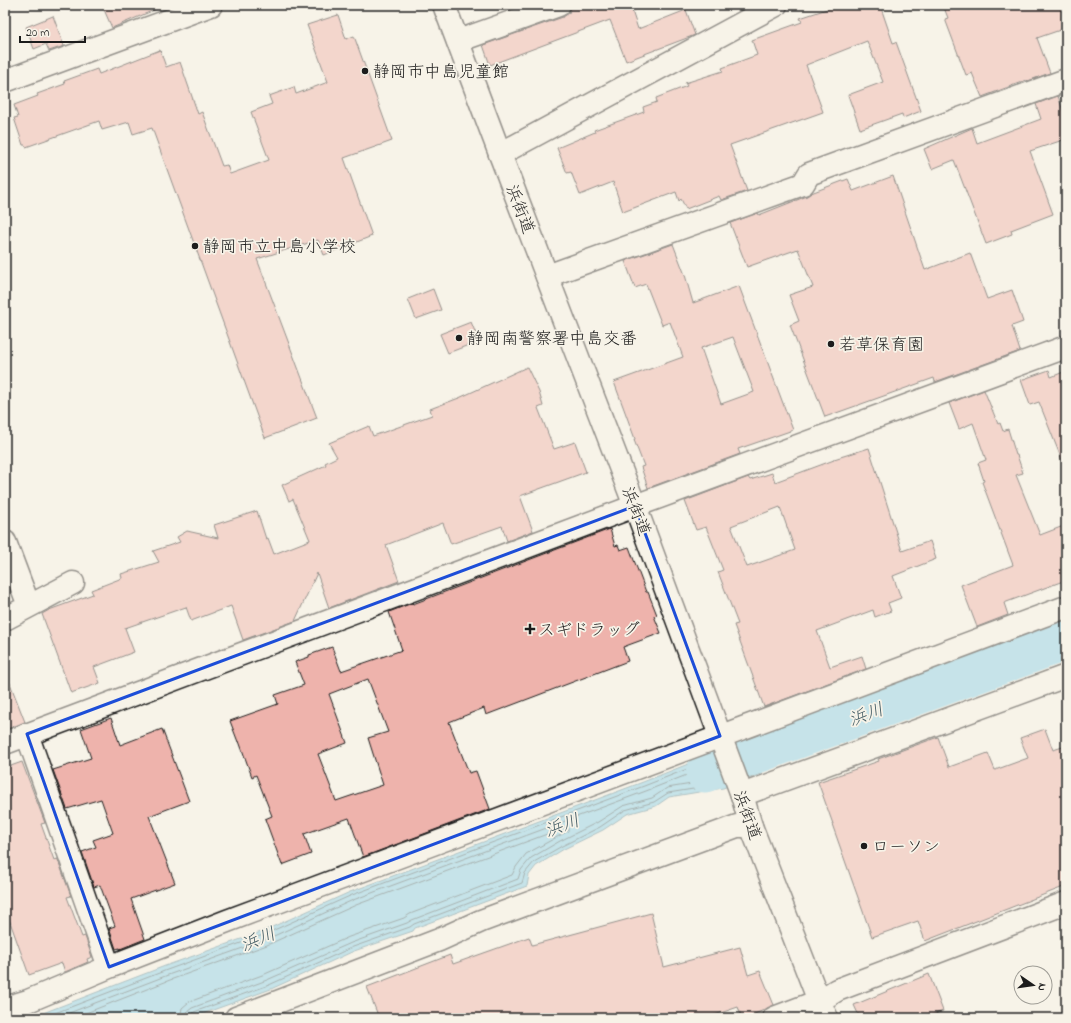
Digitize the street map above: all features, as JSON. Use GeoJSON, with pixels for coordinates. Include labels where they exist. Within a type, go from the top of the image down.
{"type":"FeatureCollection","features":[{"type":"Feature","properties":{"kind":"street"},"geometry":{"type":"LineString","coordinates":[[5,81],[212,5]]}},
{"type":"Feature","properties":{"kind":"street","name":"浜街道"},"geometry":{"type":"LineString","coordinates":[[444,5],[635,506],[740,792],[751,826],[823,1009]]}},
{"type":"Feature","properties":{"kind":"street"},"geometry":{"type":"LineString","coordinates":[[458,41],[559,5]]}},
{"type":"Feature","properties":{"kind":"street"},"geometry":{"type":"LineString","coordinates":[[500,154],[776,5]]}},
{"type":"Feature","properties":{"kind":"street"},"geometry":{"type":"LineString","coordinates":[[547,276],[803,184],[809,174],[1066,80]]}},
{"type":"Feature","properties":{"kind":"street"},"geometry":{"type":"LineString","coordinates":[[5,743],[635,506],[1066,347]]}},
{"type":"Feature","properties":{"kind":"street"},"geometry":{"type":"LineString","coordinates":[[5,542],[29,606]]}},
{"type":"Feature","properties":{"kind":"street"},"geometry":{"type":"LineString","coordinates":[[5,619],[73,583]]}},
{"type":"Feature","properties":{"kind":"street"},"geometry":{"type":"LineString","coordinates":[[5,1008],[28,1001],[109,967],[234,918],[721,740],[1066,607]]}},
{"type":"Feature","properties":{"kind":"street"},"geometry":{"type":"LineString","coordinates":[[740,792],[1066,676]]}},
{"type":"Feature","properties":{"kind":"street"},"geometry":{"type":"LineString","coordinates":[[27,734],[109,967]]}},
{"type":"Feature","properties":{"kind":"street"},"geometry":{"type":"LineString","coordinates":[[236,1018],[439,940],[488,918],[736,826],[751,826]]}},
{"type":"Feature","properties":{"kind":"street"},"geometry":{"type":"LineString","coordinates":[[774,1018],[823,1009],[837,990],[1066,904]]}},
{"type":"Feature","properties":{"kind":"highlighted area"},"geometry":{"type":"Polygon","coordinates":[[[635,506],[720,736],[109,967],[27,734],[635,506]]]}},
{"type":"Feature","properties":{"kind":"water"},"geometry":{"type":"Polygon","coordinates":[[[750,742],[761,774],[723,788],[669,797],[656,806],[627,814],[603,830],[564,849],[536,866],[529,875],[527,886],[415,928],[413,931],[354,951],[271,989],[191,1018],[30,1018],[165,966],[261,932],[350,892],[643,782],[698,760],[709,752],[750,742]]]}},
{"type":"Feature","properties":{"kind":"building"},"geometry":{"type":"Polygon","coordinates":[[[102,5],[166,5],[112,28],[102,5]]]}},
{"type":"Feature","properties":{"kind":"building"},"geometry":{"type":"Polygon","coordinates":[[[571,5],[644,5],[644,7],[632,11],[638,29],[686,10],[695,35],[626,61],[610,20],[490,65],[483,45],[563,17],[569,13],[571,5]]]}},
{"type":"Feature","properties":{"kind":"building"},"geometry":{"type":"Polygon","coordinates":[[[839,5],[880,5],[893,43],[896,42],[921,111],[903,118],[902,114],[860,129],[848,95],[883,82],[867,41],[806,65],[823,112],[730,145],[747,191],[721,200],[719,196],[686,209],[681,199],[679,201],[676,192],[623,212],[613,182],[580,195],[571,172],[567,173],[557,148],[595,132],[594,130],[644,112],[643,107],[657,102],[656,98],[687,86],[685,83],[723,71],[722,68],[757,55],[752,40],[802,22],[800,18],[839,5]]]}},
{"type":"Feature","properties":{"kind":"building"},"geometry":{"type":"Polygon","coordinates":[[[943,5],[1066,5],[1066,28],[1037,38],[1050,73],[982,97],[972,73],[966,75],[945,19],[948,18],[943,5]]]}},
{"type":"Feature","properties":{"kind":"building"},"geometry":{"type":"Polygon","coordinates":[[[338,15],[346,39],[354,36],[392,141],[344,158],[372,236],[324,255],[318,240],[257,259],[317,418],[265,438],[152,128],[133,134],[129,122],[102,130],[99,121],[26,147],[23,145],[14,118],[18,117],[14,105],[38,96],[37,94],[65,84],[64,81],[97,69],[99,74],[160,50],[166,67],[180,62],[198,114],[202,112],[222,166],[227,165],[230,174],[269,160],[251,112],[272,104],[269,96],[294,87],[296,94],[328,82],[307,25],[338,15]]]}},
{"type":"Feature","properties":{"kind":"building"},"geometry":{"type":"Polygon","coordinates":[[[53,16],[64,46],[49,51],[46,44],[34,49],[26,27],[53,16]]]}},
{"type":"Feature","properties":{"kind":"building"},"geometry":{"type":"Polygon","coordinates":[[[1058,96],[1066,120],[1066,139],[1030,151],[1053,214],[1011,230],[1012,234],[986,244],[954,160],[932,169],[924,149],[972,128],[977,143],[1041,119],[1036,104],[1058,96]]]}},
{"type":"Feature","properties":{"kind":"building"},"geometry":{"type":"Polygon","coordinates":[[[893,176],[925,270],[970,253],[987,299],[1012,290],[1023,322],[1012,326],[1020,351],[935,382],[934,378],[825,417],[790,325],[799,321],[789,295],[813,287],[798,249],[747,267],[730,223],[758,213],[759,215],[848,179],[853,191],[893,176]]]}},
{"type":"Feature","properties":{"kind":"building"},"geometry":{"type":"Polygon","coordinates":[[[673,244],[685,275],[693,303],[739,286],[793,430],[738,449],[740,454],[648,488],[641,467],[644,466],[614,382],[683,357],[670,322],[662,325],[646,284],[635,288],[625,261],[673,244]],[[733,337],[701,348],[721,404],[754,392],[733,337]]]}},
{"type":"Feature","properties":{"kind":"building"},"geometry":{"type":"Polygon","coordinates":[[[433,289],[441,310],[416,319],[408,299],[433,289]]]}},
{"type":"Feature","properties":{"kind":"building","name":"静岡南警察署中島交番"},"geometry":{"type":"Polygon","coordinates":[[[471,322],[479,341],[448,353],[440,334],[471,322]]]}},
{"type":"Feature","properties":{"kind":"building"},"geometry":{"type":"Polygon","coordinates":[[[527,367],[539,392],[543,406],[538,408],[554,449],[575,442],[586,472],[520,496],[533,531],[507,541],[502,526],[451,544],[443,523],[386,545],[399,581],[329,608],[317,573],[295,621],[243,640],[231,606],[191,621],[186,607],[125,628],[134,652],[94,667],[100,683],[71,693],[42,614],[93,594],[91,590],[122,578],[121,574],[159,562],[153,551],[180,542],[177,537],[187,531],[218,538],[214,525],[257,511],[266,539],[268,538],[274,554],[310,540],[293,499],[289,501],[282,485],[326,465],[325,463],[337,457],[329,443],[369,426],[373,436],[432,415],[430,409],[459,398],[527,367]]]}},
{"type":"Feature","properties":{"kind":"building"},"geometry":{"type":"Polygon","coordinates":[[[1049,370],[1051,377],[1066,371],[1066,468],[1039,402],[1030,405],[1021,380],[1049,370]]]}},
{"type":"Feature","properties":{"kind":"building"},"geometry":{"type":"Polygon","coordinates":[[[984,390],[998,424],[1000,423],[1003,431],[1008,429],[1023,473],[1016,475],[1040,535],[1066,525],[1066,580],[1004,603],[1008,615],[977,627],[961,585],[1013,565],[982,482],[984,481],[978,463],[986,460],[973,423],[959,429],[949,403],[984,390]]]}},
{"type":"Feature","properties":{"kind":"building"},"geometry":{"type":"Polygon","coordinates":[[[869,448],[902,551],[930,541],[936,559],[893,576],[901,598],[888,603],[891,611],[875,617],[873,610],[817,631],[830,667],[862,656],[866,669],[764,707],[734,625],[738,624],[718,572],[723,570],[706,527],[696,530],[685,501],[748,477],[750,480],[772,473],[775,482],[834,459],[869,448]],[[780,507],[731,526],[747,567],[795,550],[780,507]]]}},
{"type":"Feature","properties":{"kind":"building"},"geometry":{"type":"Polygon","coordinates":[[[610,529],[615,546],[618,545],[620,550],[629,547],[646,592],[648,592],[657,615],[654,616],[661,633],[623,647],[628,661],[486,715],[484,708],[449,722],[469,773],[476,771],[490,809],[363,857],[349,818],[304,834],[311,854],[282,865],[265,819],[272,816],[256,775],[252,777],[230,721],[278,704],[275,695],[304,685],[295,662],[309,657],[309,655],[332,647],[341,671],[402,650],[389,612],[412,603],[413,604],[610,529]],[[368,679],[329,694],[347,743],[318,754],[336,801],[383,785],[368,738],[388,732],[368,679]]]}},
{"type":"Feature","properties":{"kind":"building"},"geometry":{"type":"Polygon","coordinates":[[[6,673],[25,722],[5,730],[5,674],[6,673]]]}},
{"type":"Feature","properties":{"kind":"building"},"geometry":{"type":"Polygon","coordinates":[[[111,718],[120,745],[162,729],[189,801],[149,816],[175,883],[131,899],[145,939],[120,949],[116,949],[109,928],[115,926],[100,885],[94,887],[82,852],[96,847],[93,840],[113,833],[101,799],[67,809],[53,770],[91,758],[81,729],[111,718]]]}},
{"type":"Feature","properties":{"kind":"building"},"geometry":{"type":"Polygon","coordinates":[[[1045,729],[1053,750],[1066,746],[1066,886],[925,941],[918,921],[872,937],[818,782],[879,761],[878,759],[938,737],[949,767],[988,753],[995,770],[1028,758],[1020,738],[1045,729]]]}},
{"type":"Feature","properties":{"kind":"building"},"geometry":{"type":"Polygon","coordinates":[[[22,762],[45,823],[41,824],[54,860],[58,859],[71,896],[67,897],[82,937],[85,936],[92,957],[87,959],[88,962],[65,972],[62,963],[29,975],[5,908],[5,768],[22,762]]]}},
{"type":"Feature","properties":{"kind":"building"},"geometry":{"type":"Polygon","coordinates":[[[651,913],[664,967],[740,947],[748,975],[760,971],[774,1005],[745,1018],[742,1018],[738,1007],[706,1018],[379,1018],[367,987],[450,955],[453,964],[529,937],[532,945],[651,913]]]}},
{"type":"Feature","properties":{"kind":"building"},"geometry":{"type":"Polygon","coordinates":[[[929,974],[943,1011],[925,1018],[860,1018],[854,1005],[929,974]]]}},
{"type":"Feature","properties":{"kind":"waterway","name":"浜川"},"geometry":{"type":"LineString","coordinates":[[705,773],[1066,641]]}},
{"type":"Feature","properties":{"kind":"place","name":"静岡市中島児童館"},"geometry":{"type":"Point","coordinates":[365,71]}},
{"type":"Feature","properties":{"kind":"place","name":"静岡市立中島小学校"},"geometry":{"type":"Point","coordinates":[195,246]}},
{"type":"Feature","properties":{"kind":"place","name":"静岡南警察署中島交番"},"geometry":{"type":"Point","coordinates":[459,338]}},
{"type":"Feature","properties":{"kind":"place","name":"若草保育園"},"geometry":{"type":"Point","coordinates":[831,344]}},
{"type":"Feature","properties":{"kind":"place","name":"スギドラッグ"},"geometry":{"type":"Point","coordinates":[530,629]}},
{"type":"Feature","properties":{"kind":"place","name":"ローソン"},"geometry":{"type":"Point","coordinates":[864,846]}}]}
